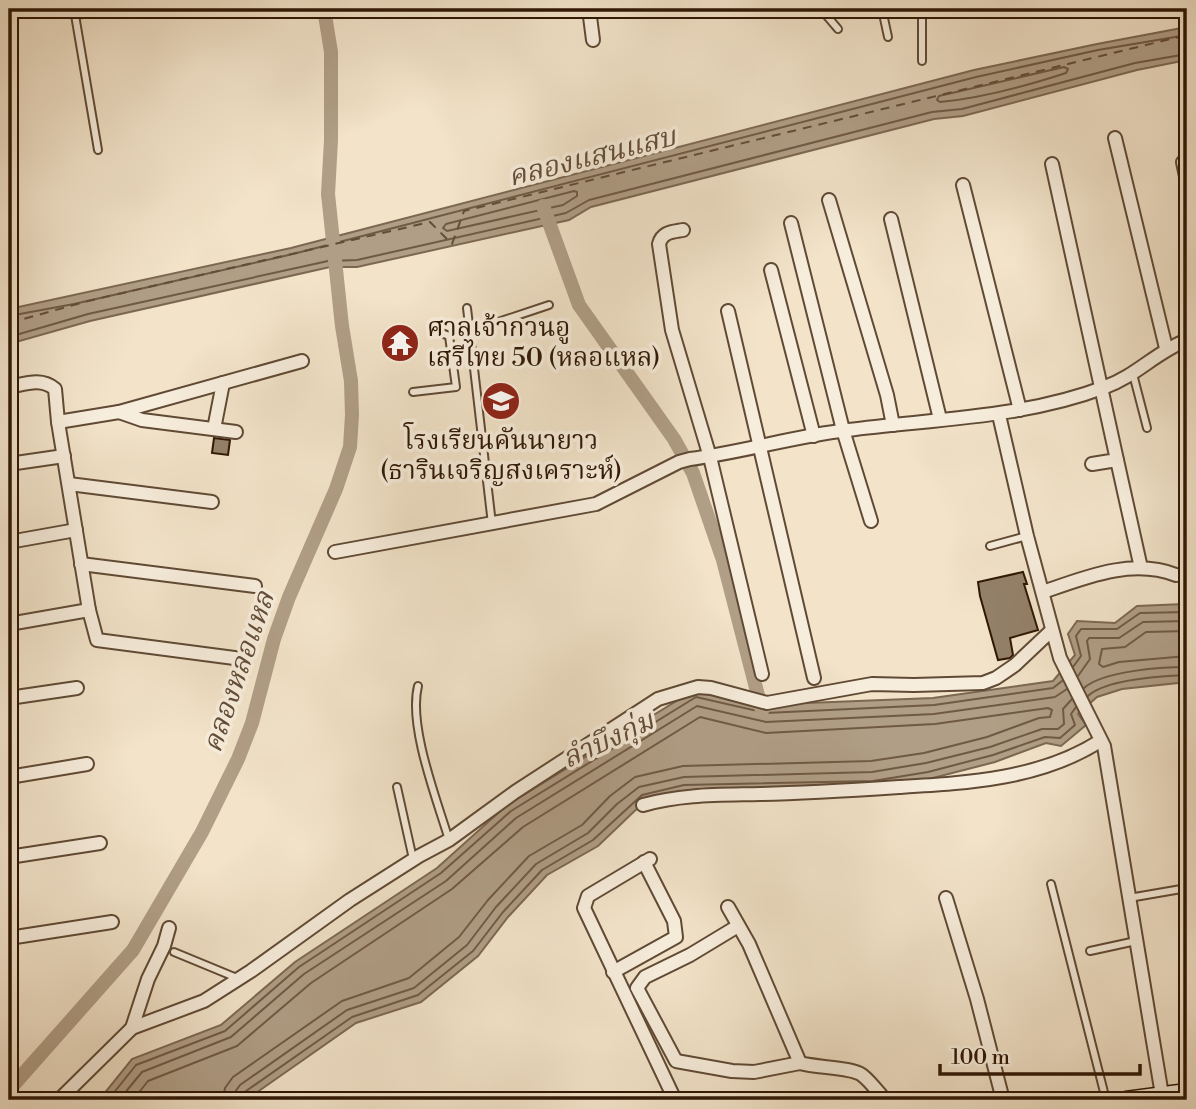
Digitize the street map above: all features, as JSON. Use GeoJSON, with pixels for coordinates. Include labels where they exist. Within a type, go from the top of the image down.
{"type":"FeatureCollection","features":[{"type":"Feature","properties":{"kind":"main road"},"geometry":{"type":"LineString","coordinates":[[1126,1100],[1187,1092]]}},
{"type":"Feature","properties":{"kind":"street"},"geometry":{"type":"LineString","coordinates":[[589,9],[593,40]]}},
{"type":"Feature","properties":{"kind":"street"},"geometry":{"type":"LineString","coordinates":[[1115,138],[1166,348]]}},
{"type":"Feature","properties":{"kind":"street"},"geometry":{"type":"LineString","coordinates":[[1183,162],[1187,181]]}},
{"type":"Feature","properties":{"kind":"street"},"geometry":{"type":"LineString","coordinates":[[1052,164],[1141,568]]}},
{"type":"Feature","properties":{"kind":"street"},"geometry":{"type":"LineString","coordinates":[[963,186],[1020,410]]}},
{"type":"Feature","properties":{"kind":"street"},"geometry":{"type":"LineString","coordinates":[[829,200],[887,395],[893,425]]}},
{"type":"Feature","properties":{"kind":"street"},"geometry":{"type":"LineString","coordinates":[[891,219],[940,419]]}},
{"type":"Feature","properties":{"kind":"street"},"geometry":{"type":"LineString","coordinates":[[792,223],[844,430],[871,521]]}},
{"type":"Feature","properties":{"kind":"street"},"geometry":{"type":"LineString","coordinates":[[683,230],[666,234],[659,244],[671,330],[710,457],[762,674]]}},
{"type":"Feature","properties":{"kind":"street"},"geometry":{"type":"LineString","coordinates":[[771,270],[814,436]]}},
{"type":"Feature","properties":{"kind":"street"},"geometry":{"type":"LineString","coordinates":[[728,311],[814,678]]}},
{"type":"Feature","properties":{"kind":"street"},"geometry":{"type":"LineString","coordinates":[[335,552],[596,504],[685,461],[844,430],[999,415],[1066,400],[1133,374],[1166,348],[1187,340]]}},
{"type":"Feature","properties":{"kind":"street"},"geometry":{"type":"LineString","coordinates":[[58,422],[119,412],[302,361]]}},
{"type":"Feature","properties":{"kind":"street"},"geometry":{"type":"LineString","coordinates":[[9,387],[39,381],[48,383],[55,389],[89,610],[99,641],[242,659]]}},
{"type":"Feature","properties":{"kind":"street"},"geometry":{"type":"LineString","coordinates":[[214,429],[223,383]]}},
{"type":"Feature","properties":{"kind":"street"},"geometry":{"type":"LineString","coordinates":[[119,412],[142,420],[236,432]]}},
{"type":"Feature","properties":{"kind":"street"},"geometry":{"type":"LineString","coordinates":[[999,415],[1052,630],[1065,669],[1104,746],[1162,1095]]}},
{"type":"Feature","properties":{"kind":"street"},"geometry":{"type":"LineString","coordinates":[[9,464],[64,456]]}},
{"type":"Feature","properties":{"kind":"street"},"geometry":{"type":"LineString","coordinates":[[1092,464],[1117,460]]}},
{"type":"Feature","properties":{"kind":"street"},"geometry":{"type":"LineString","coordinates":[[69,484],[212,502]]}},
{"type":"Feature","properties":{"kind":"street"},"geometry":{"type":"LineString","coordinates":[[9,542],[76,530]]}},
{"type":"Feature","properties":{"kind":"street"},"geometry":{"type":"LineString","coordinates":[[81,564],[255,586]]}},
{"type":"Feature","properties":{"kind":"street"},"geometry":{"type":"LineString","coordinates":[[1043,592],[1106,572],[1141,568],[1176,575]]}},
{"type":"Feature","properties":{"kind":"street"},"geometry":{"type":"LineString","coordinates":[[9,624],[89,610]]}},
{"type":"Feature","properties":{"kind":"street"},"geometry":{"type":"LineString","coordinates":[[59,1100],[132,1028],[204,1001],[350,900],[413,859],[449,840],[515,792],[657,699],[702,687],[769,703],[873,684],[982,682],[996,678],[1023,659],[1052,630]]}},
{"type":"Feature","properties":{"kind":"street"},"geometry":{"type":"LineString","coordinates":[[9,698],[77,688]]}},
{"type":"Feature","properties":{"kind":"street"},"geometry":{"type":"LineString","coordinates":[[643,805],[691,795],[855,790],[984,780],[1042,767],[1071,757],[1099,738]]}},
{"type":"Feature","properties":{"kind":"street"},"geometry":{"type":"LineString","coordinates":[[9,777],[87,764]]}},
{"type":"Feature","properties":{"kind":"street"},"geometry":{"type":"LineString","coordinates":[[9,857],[100,843]]}},
{"type":"Feature","properties":{"kind":"street"},"geometry":{"type":"LineString","coordinates":[[614,972],[676,937],[674,921],[647,860],[595,892],[584,902],[585,911],[674,1100]]}},
{"type":"Feature","properties":{"kind":"street"},"geometry":{"type":"LineString","coordinates":[[946,898],[977,999],[1003,1100]]}},
{"type":"Feature","properties":{"kind":"street"},"geometry":{"type":"LineString","coordinates":[[728,907],[748,944],[800,1063]]}},
{"type":"Feature","properties":{"kind":"street"},"geometry":{"type":"LineString","coordinates":[[9,938],[113,922]]}},
{"type":"Feature","properties":{"kind":"street"},"geometry":{"type":"LineString","coordinates":[[738,926],[645,977],[637,988],[676,1061],[732,1071],[754,1072],[800,1063],[819,1068],[847,1069],[861,1074],[885,1100]]}},
{"type":"Feature","properties":{"kind":"street"},"geometry":{"type":"LineString","coordinates":[[132,1028],[148,979],[170,928]]}},
{"type":"Feature","properties":{"kind":"lane"},"geometry":{"type":"LineString","coordinates":[[67,9],[75,15],[98,12]]}},
{"type":"Feature","properties":{"kind":"lane"},"geometry":{"type":"LineString","coordinates":[[821,9],[838,29]]}},
{"type":"Feature","properties":{"kind":"lane"},"geometry":{"type":"LineString","coordinates":[[882,9],[888,37]]}},
{"type":"Feature","properties":{"kind":"lane"},"geometry":{"type":"LineString","coordinates":[[922,9],[922,61]]}},
{"type":"Feature","properties":{"kind":"lane"},"geometry":{"type":"LineString","coordinates":[[75,15],[98,150]]}},
{"type":"Feature","properties":{"kind":"lane"},"geometry":{"type":"LineString","coordinates":[[9,16],[9,44]]}},
{"type":"Feature","properties":{"kind":"lane"},"geometry":{"type":"LineString","coordinates":[[471,331],[548,305]]}},
{"type":"Feature","properties":{"kind":"lane"},"geometry":{"type":"LineString","coordinates":[[467,308],[492,524]]}},
{"type":"Feature","properties":{"kind":"lane"},"geometry":{"type":"LineString","coordinates":[[413,393],[458,388],[449,336],[434,330]]}},
{"type":"Feature","properties":{"kind":"lane"},"geometry":{"type":"LineString","coordinates":[[1133,374],[1147,428]]}},
{"type":"Feature","properties":{"kind":"lane"},"geometry":{"type":"LineString","coordinates":[[469,388],[477,388]]}},
{"type":"Feature","properties":{"kind":"lane"},"geometry":{"type":"LineString","coordinates":[[990,546],[1027,536]]}},
{"type":"Feature","properties":{"kind":"lane"},"geometry":{"type":"LineString","coordinates":[[418,686],[418,733],[449,840]]}},
{"type":"Feature","properties":{"kind":"lane"},"geometry":{"type":"LineString","coordinates":[[397,787],[413,859]]}},
{"type":"Feature","properties":{"kind":"lane"},"geometry":{"type":"LineString","coordinates":[[1051,884],[1106,1100]]}},
{"type":"Feature","properties":{"kind":"lane"},"geometry":{"type":"LineString","coordinates":[[1129,898],[1187,888]]}},
{"type":"Feature","properties":{"kind":"lane"},"geometry":{"type":"LineString","coordinates":[[1090,951],[1136,941]]}},
{"type":"Feature","properties":{"kind":"lane"},"geometry":{"type":"LineString","coordinates":[[174,952],[239,979]]}},
{"type":"Feature","properties":{"kind":"water"},"geometry":{"type":"Polygon","coordinates":[[[1187,27],[1187,60],[1137,70],[963,116],[934,119],[591,207],[569,220],[357,267],[330,267],[90,321],[9,344],[9,309],[291,248],[974,70],[1187,27]]]}},
{"type":"Feature","properties":{"kind":"water"},"geometry":{"type":"Polygon","coordinates":[[[1184,604],[1187,608],[1187,682],[1122,689],[1097,697],[1078,714],[1086,725],[1061,746],[1046,743],[995,762],[929,779],[873,788],[644,802],[598,846],[547,875],[508,917],[478,956],[421,1002],[356,1023],[246,1100],[99,1100],[132,1059],[221,1025],[295,962],[437,868],[507,805],[696,689],[782,704],[933,698],[1053,681],[1075,655],[1068,634],[1077,621],[1115,623],[1137,606],[1184,604]]]}},
{"type":"Feature","properties":{"kind":"building"},"geometry":{"type":"Polygon","coordinates":[[[214,438],[230,440],[228,455],[212,453],[214,438]]]}},
{"type":"Feature","properties":{"kind":"building"},"geometry":{"type":"Polygon","coordinates":[[[1023,572],[1038,630],[1010,638],[1013,655],[998,660],[978,582],[1023,572]]]}},
{"type":"Feature","properties":{"kind":"waterway","name":"คลองหลอแหล"},"geometry":{"type":"LineString","coordinates":[[9,1090],[133,950],[202,832],[238,759],[252,723],[274,639],[289,597],[336,489],[350,447],[351,381],[342,326],[328,194],[331,52],[324,9]]}},
{"type":"Feature","properties":{"kind":"waterway"},"geometry":{"type":"LineString","coordinates":[[543,206],[579,305],[674,439],[693,473],[723,560],[762,711]]}},
{"type":"Feature","properties":{"kind":"ferry route"},"geometry":{"type":"LineString","coordinates":[[9,323],[88,301],[430,222],[452,244],[464,211],[1187,35]]}},
{"type":"Feature","properties":{"kind":"place","name":"ศาลเจ้ากวนอู เสรีไทย 50 (หลอแหล)"},"geometry":{"type":"Point","coordinates":[400,343]}},
{"type":"Feature","properties":{"kind":"place","name":"โรงเรียนคันนายาว (ธารินเจริญสงเคราะห์)"},"geometry":{"type":"Point","coordinates":[501,401]}},
{"type":"Feature","properties":{"kind":"water label","name":"คลองแสนแสบ"},"geometry":{"type":"Point","coordinates":[592,157]}},
{"type":"Feature","properties":{"kind":"water label","name":"ลำบึงกุ่ม"},"geometry":{"type":"Point","coordinates":[608,740]}}]}
